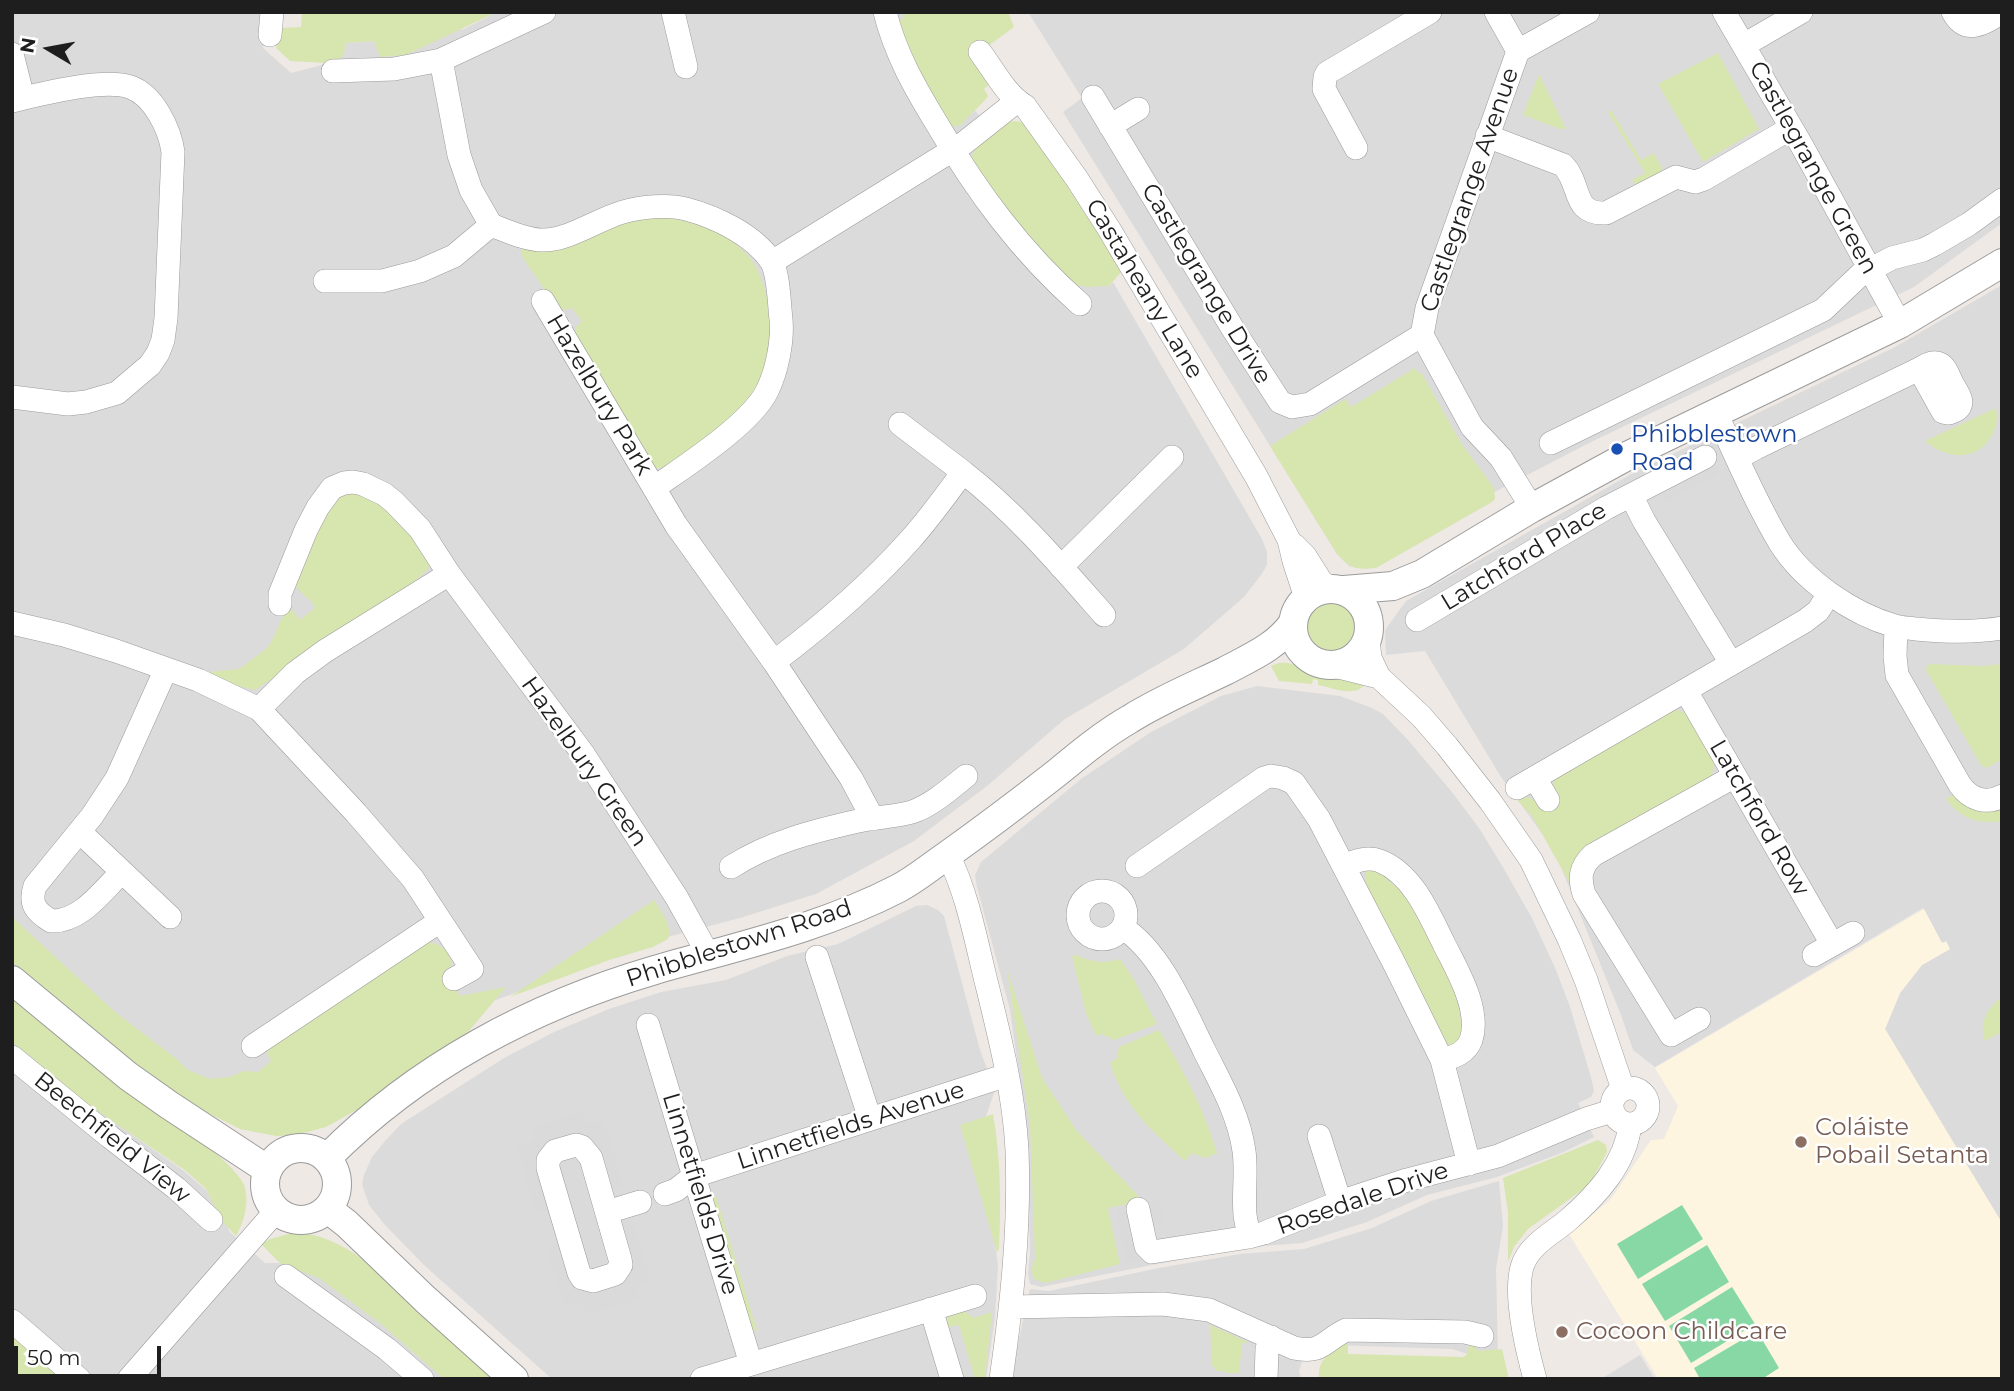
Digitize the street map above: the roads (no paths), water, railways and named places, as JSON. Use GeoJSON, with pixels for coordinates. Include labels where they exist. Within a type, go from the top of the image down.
{"type":"FeatureCollection","features":[{"type":"Feature","properties":{"kind":"street"},"geometry":{"type":"LineString","coordinates":[[333,71],[394,69],[440,60],[544,12]]}},
{"type":"Feature","properties":{"kind":"street"},"geometry":{"type":"LineString","coordinates":[[673,12],[686,67]]}},
{"type":"Feature","properties":{"kind":"street"},"geometry":{"type":"LineString","coordinates":[[885,12],[902,62],[968,175],[1023,247],[1049,276],[1080,304]]}},
{"type":"Feature","properties":{"kind":"street"},"geometry":{"type":"LineString","coordinates":[[1356,148],[1324,89],[1327,73],[1430,12]]}},
{"type":"Feature","properties":{"kind":"street","name":"Castlegrange Avenue"},"geometry":{"type":"LineString","coordinates":[[1496,12],[1518,51],[1427,308],[1422,335],[1472,428],[1501,458],[1532,508]]}},
{"type":"Feature","properties":{"kind":"street"},"geometry":{"type":"LineString","coordinates":[[1518,51],[1588,12]]}},
{"type":"Feature","properties":{"kind":"street","name":"Castlegrange Green"},"geometry":{"type":"LineString","coordinates":[[1724,12],[1899,324]]}},
{"type":"Feature","properties":{"kind":"street"},"geometry":{"type":"LineString","coordinates":[[1744,44],[1801,12]]}},
{"type":"Feature","properties":{"kind":"street"},"geometry":{"type":"LineString","coordinates":[[1953,12],[1960,22],[1975,26],[2002,12]]}},
{"type":"Feature","properties":{"kind":"street","name":"Castaheany Lane"},"geometry":{"type":"LineString","coordinates":[[980,52],[1050,140],[1102,219],[1224,421],[1289,540],[1306,598]]}},
{"type":"Feature","properties":{"kind":"street"},"geometry":{"type":"LineString","coordinates":[[12,54],[18,99],[97,86],[116,85],[138,90],[160,116],[171,139],[173,152],[166,318],[158,353],[150,365],[120,391],[99,399],[68,404],[12,397]]}},
{"type":"Feature","properties":{"kind":"street"},"geometry":{"type":"LineString","coordinates":[[440,60],[458,155],[471,190],[491,225],[543,240],[569,234],[620,213],[644,207],[684,208],[720,222],[751,240],[772,262],[952,150],[1018,102]]}},
{"type":"Feature","properties":{"kind":"street","name":"Castlegrange Drive"},"geometry":{"type":"LineString","coordinates":[[1093,97],[1225,317],[1280,402],[1292,407],[1310,404],[1422,335]]}},
{"type":"Feature","properties":{"kind":"street"},"geometry":{"type":"LineString","coordinates":[[1110,126],[1138,109]]}},
{"type":"Feature","properties":{"kind":"street"},"geometry":{"type":"LineString","coordinates":[[1487,136],[1563,165],[1573,179],[1586,210],[1605,213],[1676,177],[1695,182],[1704,179],[1791,128]]}},
{"type":"Feature","properties":{"kind":"street"},"geometry":{"type":"LineString","coordinates":[[1551,443],[1823,310],[1860,275],[1892,258],[1923,250],[1945,239],[2002,200]]}},
{"type":"Feature","properties":{"kind":"street"},"geometry":{"type":"LineString","coordinates":[[325,281],[382,281],[420,271],[454,256],[491,225]]}},
{"type":"Feature","properties":{"kind":"street","name":"Hazelbury Park"},"geometry":{"type":"LineString","coordinates":[[654,488],[745,420],[767,392],[779,352],[781,325],[772,262]]}},
{"type":"Feature","properties":{"kind":"street"},"geometry":{"type":"LineString","coordinates":[[1379,677],[1321,662],[1302,652],[1293,633],[1293,623],[1295,613],[1306,598],[1314,592],[1393,586],[1422,574],[1532,508],[1629,455],[1899,324],[2002,263]]}},
{"type":"Feature","properties":{"kind":"street","name":"Hazelbury Park"},"geometry":{"type":"LineString","coordinates":[[543,302],[567,322],[676,525],[774,662],[851,778],[873,819]]}},
{"type":"Feature","properties":{"kind":"street"},"geometry":{"type":"LineString","coordinates":[[1737,458],[1919,369]]}},
{"type":"Feature","properties":{"kind":"street"},"geometry":{"type":"LineString","coordinates":[[1716,413],[1745,477],[1781,544],[1796,564],[1829,594],[1896,627],[1951,633],[2002,628]]}},
{"type":"Feature","properties":{"kind":"street"},"geometry":{"type":"LineString","coordinates":[[900,424],[989,492],[1104,615]]}},
{"type":"Feature","properties":{"kind":"street"},"geometry":{"type":"LineString","coordinates":[[1061,567],[1172,457]]}},
{"type":"Feature","properties":{"kind":"street"},"geometry":{"type":"LineString","coordinates":[[1705,457],[1631,495],[1644,521],[1731,663]]}},
{"type":"Feature","properties":{"kind":"street"},"geometry":{"type":"LineString","coordinates":[[774,662],[836,614],[868,585],[912,539],[963,472]]}},
{"type":"Feature","properties":{"kind":"street","name":"Hazelbury Green"},"geometry":{"type":"LineString","coordinates":[[280,604],[280,594],[306,530],[318,506],[332,488],[353,482],[368,485],[394,502],[420,529],[449,574],[584,755],[677,898],[709,956]]}},
{"type":"Feature","properties":{"kind":"street","name":"Latchford Place"},"geometry":{"type":"LineString","coordinates":[[1417,620],[1631,495]]}},
{"type":"Feature","properties":{"kind":"street","name":"Castaheany Lane"},"geometry":{"type":"LineString","coordinates":[[1289,540],[1305,556],[1322,583],[1339,589]]}},
{"type":"Feature","properties":{"kind":"street"},"geometry":{"type":"LineString","coordinates":[[259,709],[295,673],[325,651],[449,574]]}},
{"type":"Feature","properties":{"kind":"street"},"geometry":{"type":"LineString","coordinates":[[1321,662],[1343,663],[1354,658],[1363,649],[1369,632],[1422,574]]}},
{"type":"Feature","properties":{"kind":"street"},"geometry":{"type":"LineString","coordinates":[[1339,589],[1354,595],[1368,614],[1370,658],[1379,677],[1421,716],[1447,746],[1531,860],[1573,949],[1623,1089]]}},
{"type":"Feature","properties":{"kind":"street"},"geometry":{"type":"LineString","coordinates":[[1548,800],[1526,783],[1805,621],[1818,611],[1829,594]]}},
{"type":"Feature","properties":{"kind":"street"},"geometry":{"type":"LineString","coordinates":[[12,623],[75,638],[166,669],[225,692],[259,709],[413,879],[472,969],[454,979]]}},
{"type":"Feature","properties":{"kind":"street","name":"Phibblestown Road"},"geometry":{"type":"LineString","coordinates":[[327,1158],[357,1128],[434,1069],[489,1037],[553,1006],[654,971],[831,919],[899,888],[979,834],[1097,741],[1130,719],[1255,656],[1279,640],[1293,623]]}},
{"type":"Feature","properties":{"kind":"street"},"geometry":{"type":"LineString","coordinates":[[1896,627],[1897,675],[1960,785],[1965,792],[1983,801],[2002,796]]}},
{"type":"Feature","properties":{"kind":"street","name":"Phibblestown Road"},"geometry":{"type":"LineString","coordinates":[[1255,656],[1287,656],[1321,662]]}},
{"type":"Feature","properties":{"kind":"street"},"geometry":{"type":"LineString","coordinates":[[122,872],[70,919],[51,921],[34,905],[32,896],[36,886],[80,832],[117,778],[166,669]]}},
{"type":"Feature","properties":{"kind":"street","name":"Latchford Row"},"geometry":{"type":"LineString","coordinates":[[1686,691],[1735,776],[1823,950],[1853,933]]}},
{"type":"Feature","properties":{"kind":"street"},"geometry":{"type":"LineString","coordinates":[[731,867],[750,855],[789,839],[845,824],[911,812],[948,791],[966,776]]}},
{"type":"Feature","properties":{"kind":"street"},"geometry":{"type":"LineString","coordinates":[[1137,866],[1256,783],[1271,776],[1294,783],[1319,819],[1442,1060],[1469,1164]]}},
{"type":"Feature","properties":{"kind":"street"},"geometry":{"type":"LineString","coordinates":[[1699,1019],[1671,1035],[1584,894],[1581,874],[1593,855],[1735,776]]}},
{"type":"Feature","properties":{"kind":"street"},"geometry":{"type":"LineString","coordinates":[[80,832],[170,917]]}},
{"type":"Feature","properties":{"kind":"street"},"geometry":{"type":"LineString","coordinates":[[948,855],[969,910],[999,1035],[1017,1150],[1017,1236],[1012,1307],[1001,1379]]}},
{"type":"Feature","properties":{"kind":"street"},"geometry":{"type":"LineString","coordinates":[[1344,866],[1366,859],[1377,859],[1405,880],[1424,905],[1460,976],[1470,1002],[1473,1025],[1470,1041],[1464,1051],[1442,1060]]}},
{"type":"Feature","properties":{"kind":"street"},"geometry":{"type":"LineString","coordinates":[[253,1046],[440,921]]}},
{"type":"Feature","properties":{"kind":"street"},"geometry":{"type":"LineString","coordinates":[[1123,928],[1148,951],[1162,971],[1194,1029],[1235,1115],[1244,1151],[1245,1214],[1249,1237]]}},
{"type":"Feature","properties":{"kind":"street"},"geometry":{"type":"LineString","coordinates":[[817,957],[870,1119]]}},
{"type":"Feature","properties":{"kind":"street"},"geometry":{"type":"LineString","coordinates":[[12,980],[128,1076],[268,1170]]}},
{"type":"Feature","properties":{"kind":"street","name":"Linnetfields Drive"},"geometry":{"type":"LineString","coordinates":[[648,1025],[751,1364]]}},
{"type":"Feature","properties":{"kind":"street","name":"Beechfield View"},"geometry":{"type":"LineString","coordinates":[[12,1057],[176,1188],[211,1220]]}},
{"type":"Feature","properties":{"kind":"street","name":"Linnetfields Avenue"},"geometry":{"type":"LineString","coordinates":[[665,1194],[676,1190],[694,1176],[1007,1076]]}},
{"type":"Feature","properties":{"kind":"street"},"geometry":{"type":"LineString","coordinates":[[1535,1379],[1521,1308],[1522,1268],[1539,1243],[1568,1220],[1604,1185],[1629,1140],[1621,1118],[1615,1096],[1623,1089],[1636,1088],[1641,1091],[1649,1107],[1645,1118],[1641,1121],[1621,1118]]}},
{"type":"Feature","properties":{"kind":"street","name":"Rosedale Drive"},"geometry":{"type":"LineString","coordinates":[[1138,1209],[1146,1246],[1152,1252],[1249,1237],[1409,1179],[1498,1156],[1588,1118],[1621,1118]]}},
{"type":"Feature","properties":{"kind":"street"},"geometry":{"type":"LineString","coordinates":[[1319,1136],[1340,1202]]}},
{"type":"Feature","properties":{"kind":"street"},"geometry":{"type":"LineString","coordinates":[[576,1145],[582,1147],[591,1158],[607,1212],[621,1265],[615,1274],[593,1281],[587,1280],[579,1273],[548,1168],[548,1160],[555,1151],[576,1145]]}},
{"type":"Feature","properties":{"kind":"street"},"geometry":{"type":"LineString","coordinates":[[294,1148],[317,1151],[334,1167],[337,1178],[334,1200],[328,1209],[308,1220],[286,1217],[276,1211],[266,1192],[268,1170],[274,1160],[294,1148]]}},
{"type":"Feature","properties":{"kind":"street"},"geometry":{"type":"LineString","coordinates":[[607,1212],[640,1202]]}},
{"type":"Feature","properties":{"kind":"street"},"geometry":{"type":"LineString","coordinates":[[328,1209],[348,1224],[443,1316],[514,1379]]}},
{"type":"Feature","properties":{"kind":"street"},"geometry":{"type":"LineString","coordinates":[[129,1379],[276,1211]]}},
{"type":"Feature","properties":{"kind":"street"},"geometry":{"type":"LineString","coordinates":[[286,1276],[387,1349],[416,1377]]}},
{"type":"Feature","properties":{"kind":"street"},"geometry":{"type":"LineString","coordinates":[[702,1379],[975,1296]]}},
{"type":"Feature","properties":{"kind":"street"},"geometry":{"type":"LineString","coordinates":[[1012,1307],[1163,1304],[1195,1307],[1209,1310],[1294,1348],[1306,1350],[1318,1349],[1330,1338],[1346,1330],[1465,1332],[1482,1336]]}},
{"type":"Feature","properties":{"kind":"street"},"geometry":{"type":"LineString","coordinates":[[931,1309],[953,1379]]}},
{"type":"Feature","properties":{"kind":"street"},"geometry":{"type":"LineString","coordinates":[[12,1321],[79,1379]]}},
{"type":"Feature","properties":{"kind":"street"},"geometry":{"type":"LineString","coordinates":[[1266,1379],[1267,1349],[1271,1337]]}},
{"type":"Feature","properties":{"kind":"place","name":"Phibblestown Road"},"geometry":{"type":"Point","coordinates":[1617,449]}},
{"type":"Feature","properties":{"kind":"place","name":"Coláiste Pobail Setanta"},"geometry":{"type":"Point","coordinates":[1801,1142]}},
{"type":"Feature","properties":{"kind":"place","name":"Cocoon Childcare"},"geometry":{"type":"Point","coordinates":[1562,1332]}}]}
